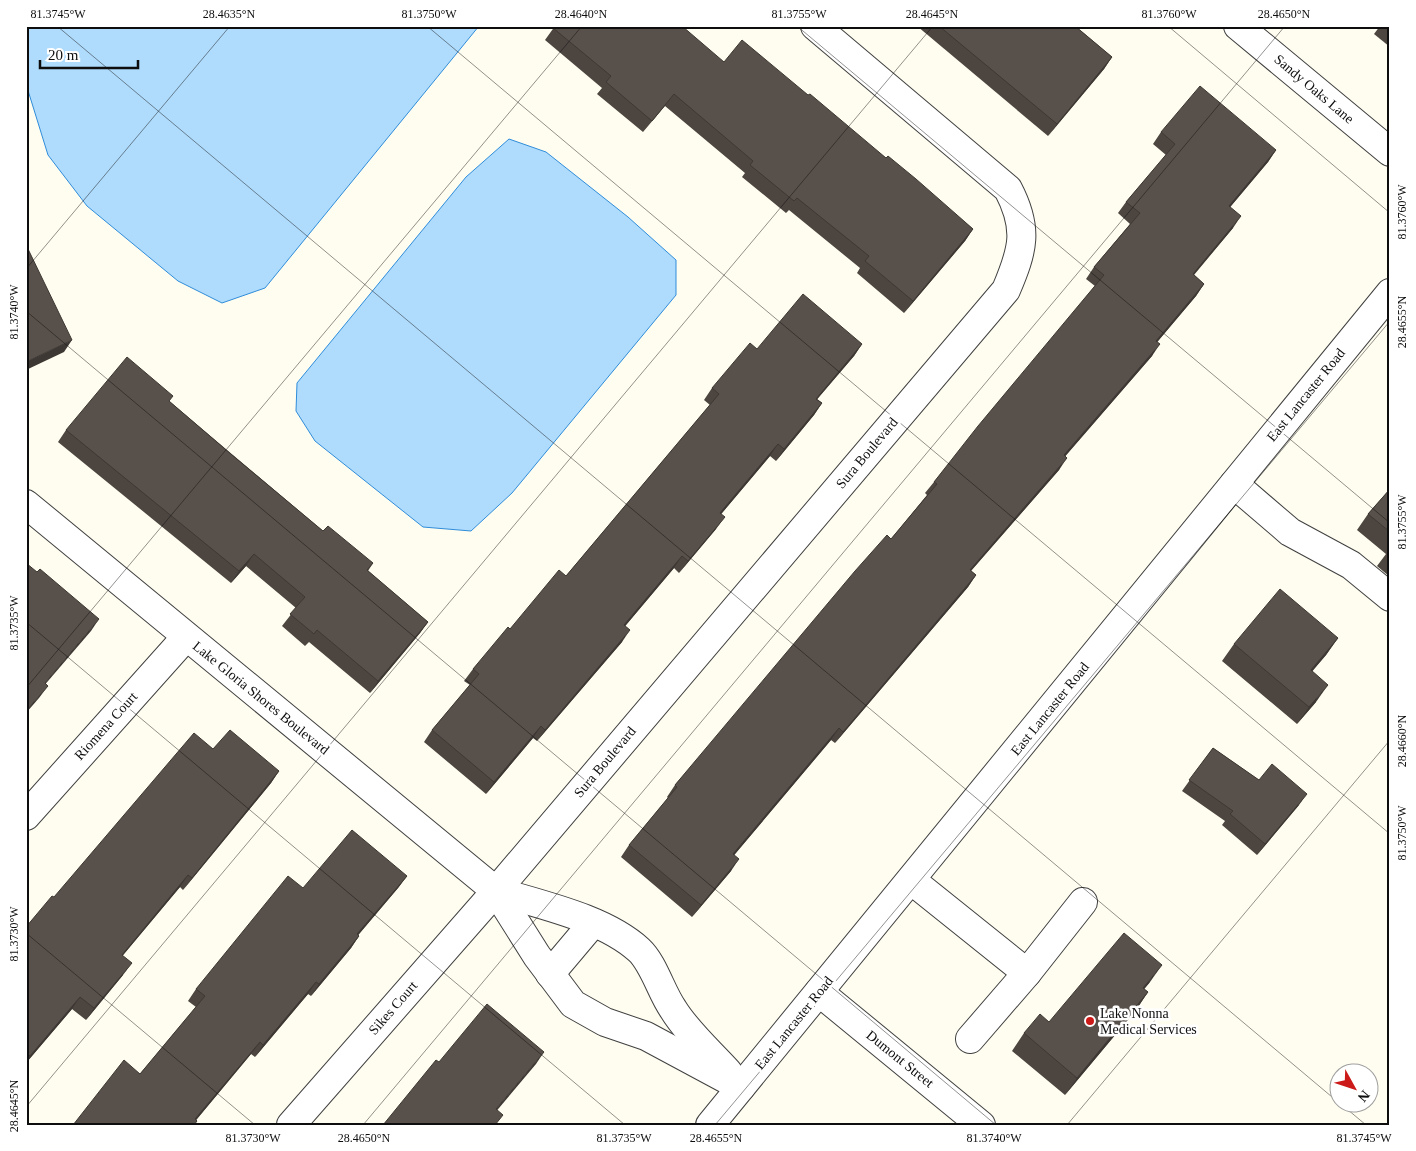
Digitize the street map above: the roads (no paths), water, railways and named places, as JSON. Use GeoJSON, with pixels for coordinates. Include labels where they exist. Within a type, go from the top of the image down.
{"type":"FeatureCollection","features":[{"type":"Feature","properties":{"kind":"street","name":"Sura Boulevard"},"geometry":{"type":"LineString","coordinates":[[496,891],[1006,290],[1020,259],[1023,231],[1018,208],[1008,189],[815,26]]}},
{"type":"Feature","properties":{"kind":"street","name":"Sandy Oaks Lane"},"geometry":{"type":"LineString","coordinates":[[1238,26],[1390,152]]}},
{"type":"Feature","properties":{"kind":"street","name":"East Lancaster Road"},"geometry":{"type":"LineString","coordinates":[[710,1125],[1390,293]]}},
{"type":"Feature","properties":{"kind":"street"},"geometry":{"type":"LineString","coordinates":[[1234,484],[1290,532],[1351,565],[1390,597]]}},
{"type":"Feature","properties":{"kind":"street","name":"Lake Gloria Shores Boulevard"},"geometry":{"type":"LineString","coordinates":[[26,504],[496,891],[550,974],[573,1004],[605,1022],[646,1036],[741,1087]]}},
{"type":"Feature","properties":{"kind":"street","name":"Riomena Court"},"geometry":{"type":"LineString","coordinates":[[26,816],[186,637]]}},
{"type":"Feature","properties":{"kind":"street"},"geometry":{"type":"LineString","coordinates":[[911,880],[1027,973]]}},
{"type":"Feature","properties":{"kind":"street","name":"Lake Gloria Shores Boulevard"},"geometry":{"type":"LineString","coordinates":[[496,891],[593,923],[616,933],[641,952],[674,1012],[741,1087]]}},
{"type":"Feature","properties":{"kind":"street","name":"Sikes Court"},"geometry":{"type":"LineString","coordinates":[[291,1125],[496,891]]}},
{"type":"Feature","properties":{"kind":"street"},"geometry":{"type":"LineString","coordinates":[[970,1039],[1027,973],[1083,902]]}},
{"type":"Feature","properties":{"kind":"street"},"geometry":{"type":"LineString","coordinates":[[550,974],[593,923]]}},
{"type":"Feature","properties":{"kind":"street","name":"Dumont Street"},"geometry":{"type":"LineString","coordinates":[[819,992],[981,1125]]}},
{"type":"Feature","properties":{"kind":"water"},"geometry":{"type":"Polygon","coordinates":[[[26,26],[479,26],[265,288],[222,303],[178,281],[87,206],[48,155],[26,84],[26,26]]]}},
{"type":"Feature","properties":{"kind":"water"},"geometry":{"type":"Polygon","coordinates":[[[509,139],[546,152],[628,217],[676,260],[676,295],[512,493],[471,531],[423,527],[315,441],[296,411],[297,383],[466,177],[509,139]]]}},
{"type":"Feature","properties":{"kind":"place","name":"Lake Nonna Medical Services"},"geometry":{"type":"Point","coordinates":[1090,1021]}}]}
